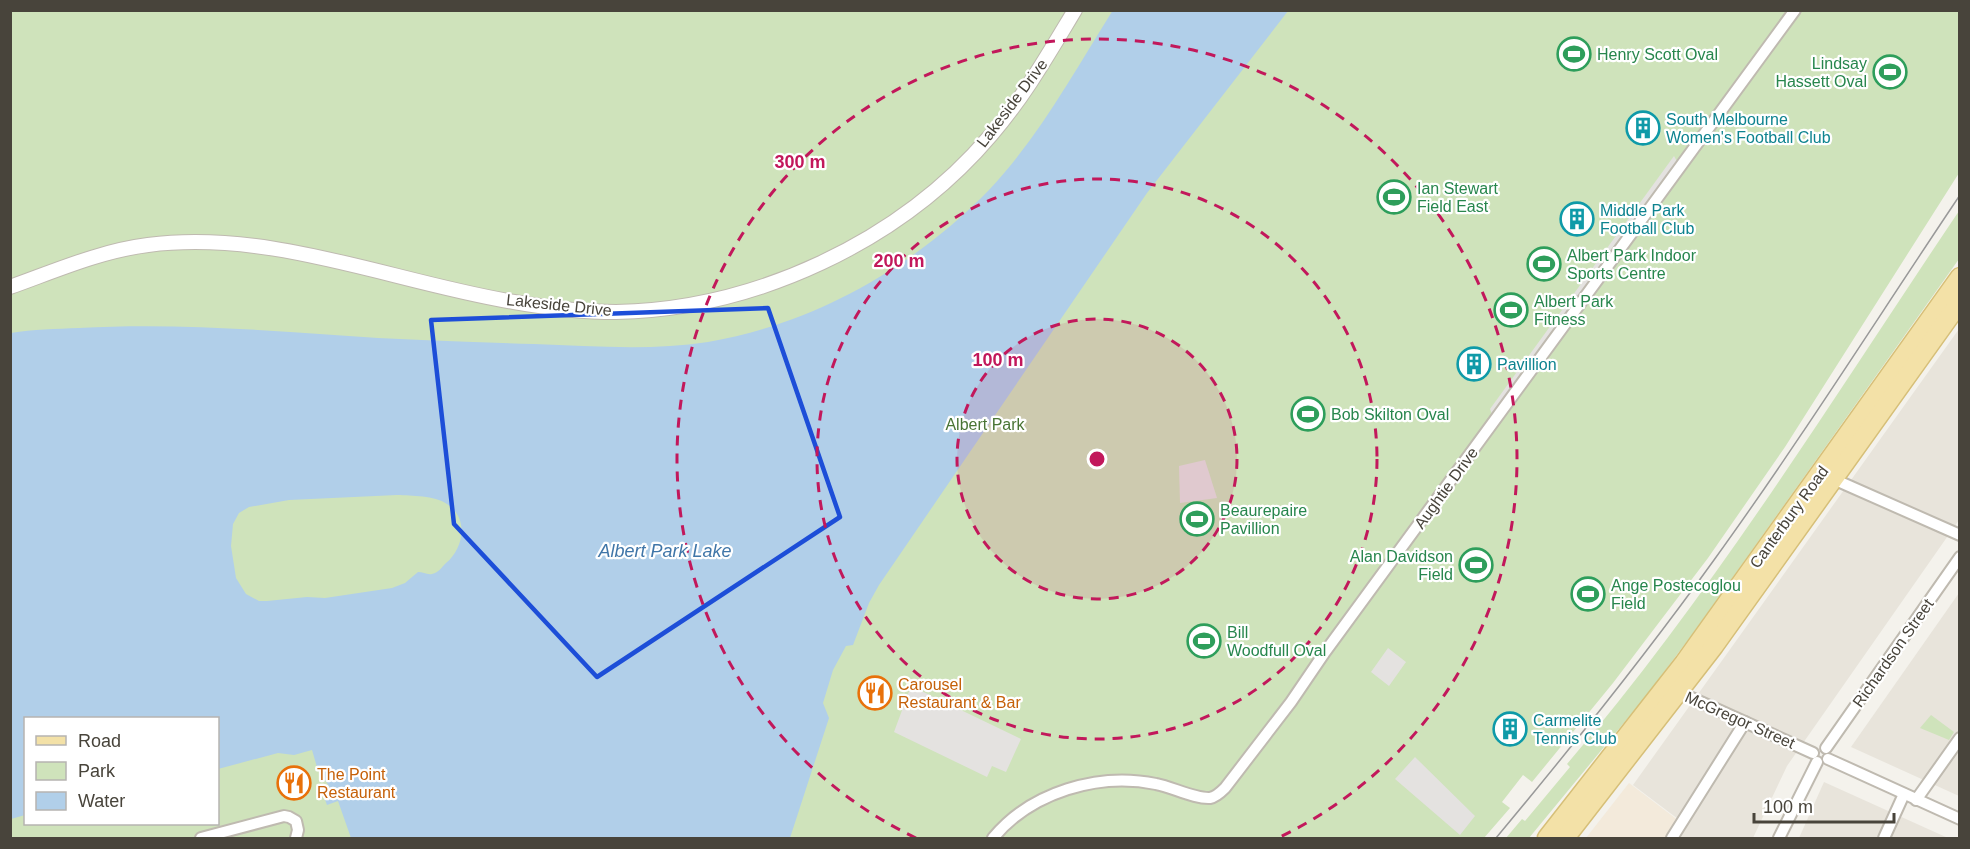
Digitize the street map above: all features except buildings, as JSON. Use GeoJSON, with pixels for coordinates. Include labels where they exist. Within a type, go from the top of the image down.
{"type":"FeatureCollection","features":[{"type":"Feature","properties":{"kind":"main road","name":"Canterbury Road"},"geometry":{"type":"LineString","coordinates":[[1827,476],[1959,277]]}},
{"type":"Feature","properties":{"kind":"main road","name":"Canterbury Road"},"geometry":{"type":"LineString","coordinates":[[1565,838],[1827,476],[1959,302]]}},
{"type":"Feature","properties":{"kind":"main road","name":"Canterbury Road"},"geometry":{"type":"LineString","coordinates":[[1546,838],[1673,689]]}},
{"type":"Feature","properties":{"kind":"street","name":"Lakeside Drive"},"geometry":{"type":"LineString","coordinates":[[10,287],[91,258],[124,249],[154,244],[203,241],[292,253],[512,302],[573,310],[614,312],[648,310],[735,295],[795,275],[824,262],[876,233],[923,199],[990,136],[1024,92],[1075,10]]}},
{"type":"Feature","properties":{"kind":"street","name":"Aughtie Drive"},"geometry":{"type":"LineString","coordinates":[[993,838],[1018,814],[1036,803],[1049,796],[1086,785],[1135,781],[1158,784],[1208,798],[1218,795],[1225,788],[1278,720],[1325,652],[1795,10]]}},
{"type":"Feature","properties":{"kind":"street"},"geometry":{"type":"LineString","coordinates":[[1827,476],[1959,535]]}},
{"type":"Feature","properties":{"kind":"street","name":"Richardson Street"},"geometry":{"type":"LineString","coordinates":[[1779,838],[1821,756],[1959,557]]}},
{"type":"Feature","properties":{"kind":"street","name":"McGregor Street"},"geometry":{"type":"LineString","coordinates":[[1673,689],[1959,819]]}},
{"type":"Feature","properties":{"kind":"street"},"geometry":{"type":"LineString","coordinates":[[1672,838],[1745,722]]}},
{"type":"Feature","properties":{"kind":"street"},"geometry":{"type":"LineString","coordinates":[[1917,800],[1959,738]]}},
{"type":"Feature","properties":{"kind":"street"},"geometry":{"type":"LineString","coordinates":[[1884,838],[1904,794]]}},
{"type":"Feature","properties":{"kind":"street"},"geometry":{"type":"LineString","coordinates":[[201,838],[284,816],[289,816],[296,821],[298,830],[296,838]]}},
{"type":"Feature","properties":{"kind":"highlighted area"},"geometry":{"type":"Polygon","coordinates":[[[768,308],[840,517],[597,677],[454,524],[431,320],[768,308]]]}},
{"type":"Feature","properties":{"kind":"shaded area"},"geometry":{"type":"Polygon","coordinates":[[[1674,156],[1678,163],[1493,417],[1490,409],[1674,156]]]}},
{"type":"Feature","properties":{"kind":"shaded area"},"geometry":{"type":"Polygon","coordinates":[[[1959,329],[1959,520],[1787,766],[1753,838],[1678,838],[1686,825],[1633,785],[1959,329]]]}},
{"type":"Feature","properties":{"kind":"shaded area"},"geometry":{"type":"Polygon","coordinates":[[[1205,460],[1217,498],[1180,503],[1179,466],[1205,460]]]}},
{"type":"Feature","properties":{"kind":"shaded area"},"geometry":{"type":"Polygon","coordinates":[[[1959,593],[1959,796],[1851,747],[1959,593]]]}},
{"type":"Feature","properties":{"kind":"shaded area"},"geometry":{"type":"Polygon","coordinates":[[[1388,648],[1406,662],[1389,686],[1371,672],[1388,648]]]}},
{"type":"Feature","properties":{"kind":"shaded area"},"geometry":{"type":"Polygon","coordinates":[[[911,686],[1021,739],[1006,772],[992,766],[987,777],[894,732],[911,686]]]}},
{"type":"Feature","properties":{"kind":"shaded area"},"geometry":{"type":"Polygon","coordinates":[[[1415,757],[1475,816],[1460,835],[1395,779],[1415,757]]]}},
{"type":"Feature","properties":{"kind":"shaded area"},"geometry":{"type":"Polygon","coordinates":[[[1824,782],[1948,838],[1799,838],[1824,782]]]}},
{"type":"Feature","properties":{"kind":"shaded area"},"geometry":{"type":"Polygon","coordinates":[[[1629,783],[1679,821],[1668,838],[1586,838],[1629,783]]]}},
{"type":"Feature","properties":{"kind":"green space","name":"Albert Park"},"geometry":{"type":"Polygon","coordinates":[[[10,11],[1959,11],[1959,173],[1785,447],[1708,558],[1613,683],[1532,782],[1523,775],[1502,802],[1510,808],[1484,838],[11,838],[10,11]]]}},
{"type":"Feature","properties":{"kind":"green space"},"geometry":{"type":"Polygon","coordinates":[[[1959,211],[1959,259],[1691,636],[1646,696],[1529,838],[1506,838],[1522,819],[1525,821],[1570,767],[1567,764],[1673,631],[1771,493],[1959,211]]]}},
{"type":"Feature","properties":{"kind":"green space"},"geometry":{"type":"Polygon","coordinates":[[[1931,715],[1954,732],[1949,740],[1920,728],[1931,715]]]}},
{"type":"Feature","properties":{"kind":"water","name":"Albert Park Lake"},"geometry":{"type":"Polygon","coordinates":[[[1113,10],[1288,11],[1147,193],[879,585],[869,603],[853,645],[846,646],[833,670],[823,703],[829,718],[790,838],[351,838],[338,801],[327,805],[324,797],[334,794],[317,767],[312,750],[294,755],[278,753],[219,769],[219,717],[24,717],[24,815],[11,819],[11,333],[45,329],[175,326],[409,340],[621,347],[708,342],[786,321],[824,306],[895,267],[960,218],[989,190],[1024,148],[1113,10]],[[429,497],[289,500],[249,507],[239,513],[233,524],[231,546],[236,578],[246,594],[259,601],[267,601],[307,597],[325,598],[392,588],[405,583],[418,572],[432,574],[440,570],[457,549],[462,533],[461,525],[459,517],[447,504],[429,497]]]}},
{"type":"Feature","properties":{"kind":"tram line"},"geometry":{"type":"LineString","coordinates":[[1496,838],[1607,701],[1714,560],[1808,424],[1960,195]]}},
{"type":"Feature","properties":{"kind":"place","name":"Henry Scott Oval"},"geometry":{"type":"Point","coordinates":[1574,54]}},
{"type":"Feature","properties":{"kind":"place","name":"Lindsay Hassett Oval"},"geometry":{"type":"Point","coordinates":[1890,72]}},
{"type":"Feature","properties":{"kind":"place","name":"South Melbourne Women's Football Club"},"geometry":{"type":"Point","coordinates":[1643,128]}},
{"type":"Feature","properties":{"kind":"place","name":"Ian Stewart Field East"},"geometry":{"type":"Point","coordinates":[1394,197]}},
{"type":"Feature","properties":{"kind":"place","name":"Middle Park Football Club"},"geometry":{"type":"Point","coordinates":[1577,219]}},
{"type":"Feature","properties":{"kind":"place","name":"Albert Park Indoor Sports Centre"},"geometry":{"type":"Point","coordinates":[1544,264]}},
{"type":"Feature","properties":{"kind":"place","name":"Albert Park Fitness"},"geometry":{"type":"Point","coordinates":[1511,310]}},
{"type":"Feature","properties":{"kind":"place","name":"Pavillion"},"geometry":{"type":"Point","coordinates":[1474,364]}},
{"type":"Feature","properties":{"kind":"place","name":"Bob Skilton Oval"},"geometry":{"type":"Point","coordinates":[1308,414]}},
{"type":"Feature","properties":{"kind":"place","name":"Beaurepaire Pavillion"},"geometry":{"type":"Point","coordinates":[1197,519]}},
{"type":"Feature","properties":{"kind":"place","name":"Alan Davidson Field"},"geometry":{"type":"Point","coordinates":[1476,565]}},
{"type":"Feature","properties":{"kind":"place","name":"Ange Postecoglou Field"},"geometry":{"type":"Point","coordinates":[1588,594]}},
{"type":"Feature","properties":{"kind":"place","name":"Bill Woodfull Oval"},"geometry":{"type":"Point","coordinates":[1204,641]}},
{"type":"Feature","properties":{"kind":"place","name":"Carousel Restaurant & Bar"},"geometry":{"type":"Point","coordinates":[875,693]}},
{"type":"Feature","properties":{"kind":"place","name":"Carmelite Tennis Club"},"geometry":{"type":"Point","coordinates":[1510,729]}},
{"type":"Feature","properties":{"kind":"place","name":"The Point Restaurant"},"geometry":{"type":"Point","coordinates":[294,783]}}]}
